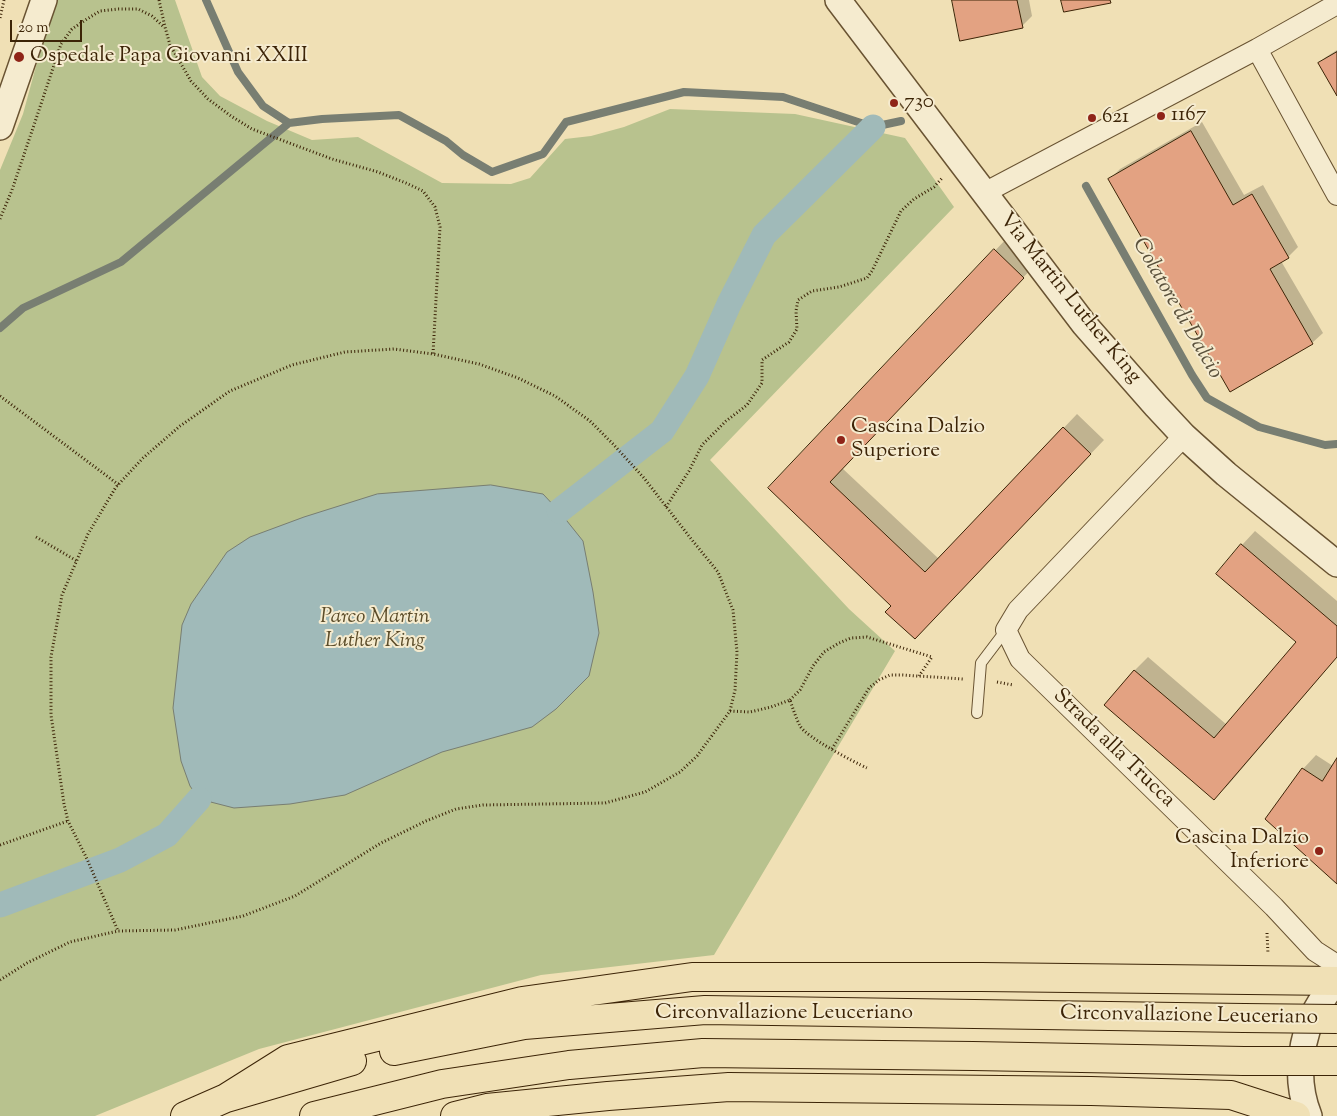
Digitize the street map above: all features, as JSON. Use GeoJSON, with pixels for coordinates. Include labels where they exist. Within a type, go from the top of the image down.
{"type":"FeatureCollection","features":[{"type":"Feature","properties":{"kind":"highway"},"geometry":{"type":"LineString","coordinates":[[226,1098],[288,1059],[522,1001],[692,977],[981,977],[1337,981]]}},
{"type":"Feature","properties":{"kind":"highway","name":"Circonvallazione Leuceriano"},"geometry":{"type":"LineString","coordinates":[[185,1116],[226,1098],[376,1054],[524,1025],[705,1010],[1337,1019]]}},
{"type":"Feature","properties":{"kind":"highway","name":"Circonvallazione Leuceriano"},"geometry":{"type":"LineString","coordinates":[[314,1116],[442,1084],[569,1066],[703,1053],[1244,1061],[1337,1060]]}},
{"type":"Feature","properties":{"kind":"highway"},"geometry":{"type":"LineString","coordinates":[[454,1116],[487,1108],[729,1086],[1231,1095],[1296,1116]]}},
{"type":"Feature","properties":{"kind":"street"},"geometry":{"type":"LineString","coordinates":[[0,127],[44,0]]}},
{"type":"Feature","properties":{"kind":"street","name":"Via Martin Luther King"},"geometry":{"type":"LineString","coordinates":[[838,0],[1084,324],[1184,436],[1226,474],[1337,564]]}},
{"type":"Feature","properties":{"kind":"street"},"geometry":{"type":"LineString","coordinates":[[984,193],[1257,49],[1337,4]]}},
{"type":"Feature","properties":{"kind":"street"},"geometry":{"type":"LineString","coordinates":[[1257,49],[1337,195]]}},
{"type":"Feature","properties":{"kind":"street"},"geometry":{"type":"LineString","coordinates":[[1006,630],[1018,610],[1184,436]]}},
{"type":"Feature","properties":{"kind":"street","name":"Strada alla Trucca"},"geometry":{"type":"LineString","coordinates":[[1006,630],[1020,659],[1274,907],[1315,951],[1337,965]]}},
{"type":"Feature","properties":{"kind":"street"},"geometry":{"type":"LineString","coordinates":[[1309,1116],[1302,1083],[1301,1063],[1303,1048],[1310,1022],[1318,1006],[1337,981]]}},
{"type":"Feature","properties":{"kind":"lane"},"geometry":{"type":"LineString","coordinates":[[977,713],[981,663],[1006,630]]}},
{"type":"Feature","properties":{"kind":"path"},"geometry":{"type":"LineString","coordinates":[[0,18],[4,0]]}},
{"type":"Feature","properties":{"kind":"path"},"geometry":{"type":"LineString","coordinates":[[159,0],[164,27],[170,45],[191,80],[208,99],[231,116],[252,129],[332,159],[378,172],[423,191],[435,207],[440,227],[433,354]]}},
{"type":"Feature","properties":{"kind":"path"},"geometry":{"type":"LineString","coordinates":[[0,219],[12,190],[61,44],[72,30],[100,12],[119,9],[138,9],[152,16],[164,27]]}},
{"type":"Feature","properties":{"kind":"path"},"geometry":{"type":"LineString","coordinates":[[666,507],[689,470],[702,444],[726,421],[747,405],[762,382],[762,360],[789,342],[797,329],[796,311],[798,300],[812,291],[839,287],[867,278],[901,211],[914,199],[934,187],[958,160]]}},
{"type":"Feature","properties":{"kind":"path"},"geometry":{"type":"LineString","coordinates":[[0,980],[26,963],[70,942],[118,931],[175,930],[243,916],[295,896],[381,843],[456,809],[483,804],[605,803],[646,792],[680,772],[697,756],[715,734],[730,711],[735,690],[737,652],[733,610],[718,572],[644,478],[590,421],[555,396],[518,378],[479,364],[433,354],[394,349],[345,352],[292,365],[230,391],[180,426],[143,458],[119,485],[88,534],[62,595],[51,658],[51,715],[68,821],[87,858],[118,931]]}},
{"type":"Feature","properties":{"kind":"path"},"geometry":{"type":"LineString","coordinates":[[0,396],[119,485]]}},
{"type":"Feature","properties":{"kind":"path"},"geometry":{"type":"LineString","coordinates":[[36,537],[77,561]]}},
{"type":"Feature","properties":{"kind":"path"},"geometry":{"type":"LineString","coordinates":[[730,711],[750,712],[771,708],[790,700],[800,690],[813,666],[824,652],[851,638],[866,637],[932,657],[919,676]]}},
{"type":"Feature","properties":{"kind":"path"},"geometry":{"type":"LineString","coordinates":[[832,749],[869,688],[879,680],[890,675],[979,680],[1015,685]]}},
{"type":"Feature","properties":{"kind":"path"},"geometry":{"type":"LineString","coordinates":[[790,700],[801,728],[832,749],[867,768]]}},
{"type":"Feature","properties":{"kind":"path"},"geometry":{"type":"LineString","coordinates":[[0,845],[68,821]]}},
{"type":"Feature","properties":{"kind":"path"},"geometry":{"type":"LineString","coordinates":[[1267,928],[1268,954]]}},
{"type":"Feature","properties":{"kind":"green space","name":"Parco Martin Luther King"},"geometry":{"type":"Polygon","coordinates":[[[54,0],[175,0],[202,77],[220,96],[267,121],[312,140],[358,137],[442,183],[511,184],[530,178],[565,139],[591,136],[624,127],[670,109],[795,114],[905,138],[954,207],[710,460],[849,609],[895,651],[714,955],[541,975],[259,1049],[95,1116],[0,1116],[0,170],[23,114],[54,0]]]}},
{"type":"Feature","properties":{"kind":"water"},"geometry":{"type":"Polygon","coordinates":[[[491,485],[543,494],[583,541],[599,633],[589,676],[556,709],[532,727],[442,752],[345,795],[290,804],[234,808],[199,799],[190,786],[181,761],[173,708],[182,625],[191,604],[227,552],[250,537],[304,517],[377,494],[491,485]]]}},
{"type":"Feature","properties":{"kind":"building"},"geometry":{"type":"Polygon","coordinates":[[[952,0],[1017,0],[1023,28],[960,41],[952,0]]]}},
{"type":"Feature","properties":{"kind":"building"},"geometry":{"type":"Polygon","coordinates":[[[1061,0],[1110,0],[1111,3],[1064,12],[1061,0]]]}},
{"type":"Feature","properties":{"kind":"building"},"geometry":{"type":"Polygon","coordinates":[[[1337,52],[1337,96],[1318,63],[1337,52]]]}},
{"type":"Feature","properties":{"kind":"building"},"geometry":{"type":"Polygon","coordinates":[[[1191,131],[1233,205],[1252,194],[1289,258],[1270,269],[1313,344],[1230,392],[1108,179],[1191,131]]]}},
{"type":"Feature","properties":{"kind":"building","name":"Cascina Dalzio Superiore"},"geometry":{"type":"Polygon","coordinates":[[[994,249],[1024,278],[830,482],[925,572],[1063,427],[1091,454],[915,639],[885,612],[891,606],[768,488],[994,249]]]}},
{"type":"Feature","properties":{"kind":"building"},"geometry":{"type":"Polygon","coordinates":[[[1241,544],[1337,626],[1337,657],[1214,800],[1104,705],[1134,670],[1214,738],[1296,642],[1216,574],[1241,544]]]}},
{"type":"Feature","properties":{"kind":"building","name":"Cascina Dalzio Inferiore"},"geometry":{"type":"Polygon","coordinates":[[[1337,758],[1337,884],[1265,819],[1302,768],[1322,781],[1337,758]]]}},
{"type":"Feature","properties":{"kind":"waterway","name":"Colatore di Dalcio"},"geometry":{"type":"LineString","coordinates":[[206,0],[238,72],[263,106],[289,123],[322,119],[399,115],[446,141],[463,155],[492,172],[543,154],[566,122],[684,92],[783,97],[873,127],[901,121]]}},
{"type":"Feature","properties":{"kind":"waterway"},"geometry":{"type":"LineString","coordinates":[[0,328],[23,308],[121,262],[289,123]]}},
{"type":"Feature","properties":{"kind":"waterway"},"geometry":{"type":"LineString","coordinates":[[559,511],[662,431],[697,376],[729,304],[764,235],[873,127]]}},
{"type":"Feature","properties":{"kind":"waterway","name":"Colatore di Dalcio"},"geometry":{"type":"LineString","coordinates":[[1086,186],[1192,375],[1207,398],[1259,427],[1325,445],[1337,444]]}},
{"type":"Feature","properties":{"kind":"waterway"},"geometry":{"type":"LineString","coordinates":[[0,905],[120,860],[167,835],[199,799]]}},
{"type":"Feature","properties":{"kind":"place","name":"Ospedale Papa Giovanni XXIII"},"geometry":{"type":"Point","coordinates":[19,57]}},
{"type":"Feature","properties":{"kind":"place","name":"730"},"geometry":{"type":"Point","coordinates":[894,103]}},
{"type":"Feature","properties":{"kind":"place","name":"1167"},"geometry":{"type":"Point","coordinates":[1161,116]}},
{"type":"Feature","properties":{"kind":"place","name":"621"},"geometry":{"type":"Point","coordinates":[1092,118]}},
{"type":"Feature","properties":{"kind":"place","name":"Cascina Dalzio Superiore"},"geometry":{"type":"Point","coordinates":[841,440]}},
{"type":"Feature","properties":{"kind":"place","name":"Cascina Dalzio Inferiore"},"geometry":{"type":"Point","coordinates":[1319,851]}}]}
